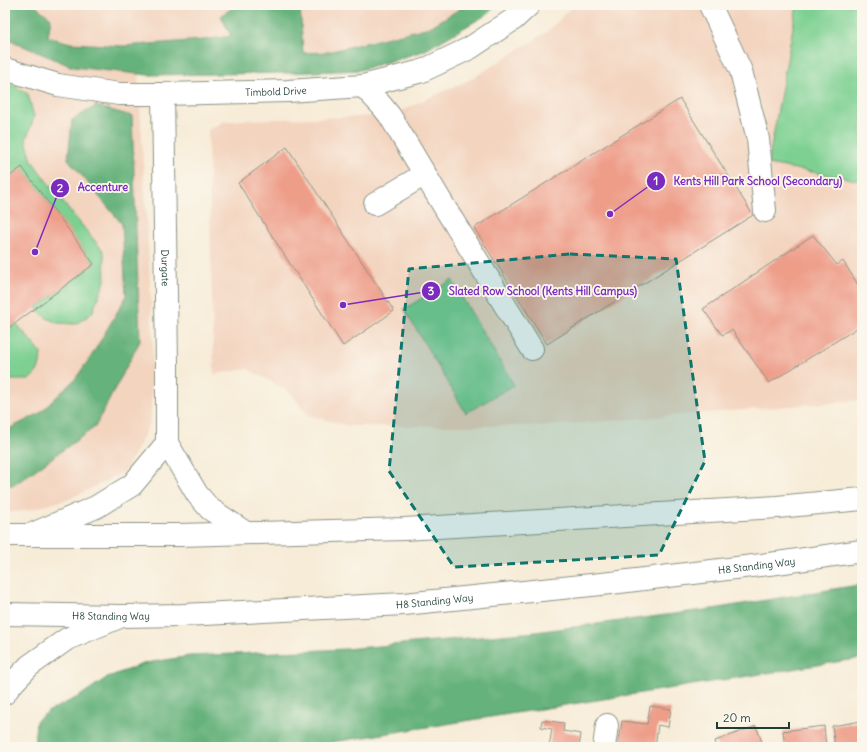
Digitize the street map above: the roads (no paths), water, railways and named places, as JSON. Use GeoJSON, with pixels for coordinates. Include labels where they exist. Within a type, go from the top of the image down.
{"type":"FeatureCollection","features":[{"type":"Feature","properties":{"kind":"main road","name":"Timbold Drive"},"geometry":{"type":"LineString","coordinates":[[5,69],[66,86],[119,94],[288,91],[363,86],[422,72],[470,48],[514,19],[529,5]]}},
{"type":"Feature","properties":{"kind":"main road"},"geometry":{"type":"LineString","coordinates":[[710,5],[740,71],[758,139],[765,211]]}},
{"type":"Feature","properties":{"kind":"main road"},"geometry":{"type":"LineString","coordinates":[[363,86],[390,116],[532,349]]}},
{"type":"Feature","properties":{"kind":"main road","name":"Durgate"},"geometry":{"type":"LineString","coordinates":[[163,94],[168,363],[167,443]]}},
{"type":"Feature","properties":{"kind":"main road"},"geometry":{"type":"LineString","coordinates":[[375,204],[425,174]]}},
{"type":"Feature","properties":{"kind":"main road"},"geometry":{"type":"LineString","coordinates":[[30,535],[96,507],[132,485],[167,443],[197,494],[210,509],[246,533]]}},
{"type":"Feature","properties":{"kind":"main road"},"geometry":{"type":"LineString","coordinates":[[5,535],[179,535],[404,529],[777,508],[862,499]]}},
{"type":"Feature","properties":{"kind":"main road","name":"H8 Standing Way"},"geometry":{"type":"LineString","coordinates":[[5,614],[122,616],[404,604],[635,580],[862,551]]}},
{"type":"Feature","properties":{"kind":"main road"},"geometry":{"type":"LineString","coordinates":[[5,693],[29,666],[67,639],[122,616]]}},
{"type":"Feature","properties":{"kind":"main road"},"geometry":{"type":"LineString","coordinates":[[604,747],[607,724]]}},
{"type":"Feature","properties":{"kind":"place","name":"Kents Hill Park School (Secondary)"},"geometry":{"type":"Point","coordinates":[610,214]}},
{"type":"Feature","properties":{"kind":"place","name":"Accenture"},"geometry":{"type":"Point","coordinates":[35,252]}},
{"type":"Feature","properties":{"kind":"place","name":"Slated Row School (Kents Hill Campus)"},"geometry":{"type":"Point","coordinates":[343,305]}}]}
